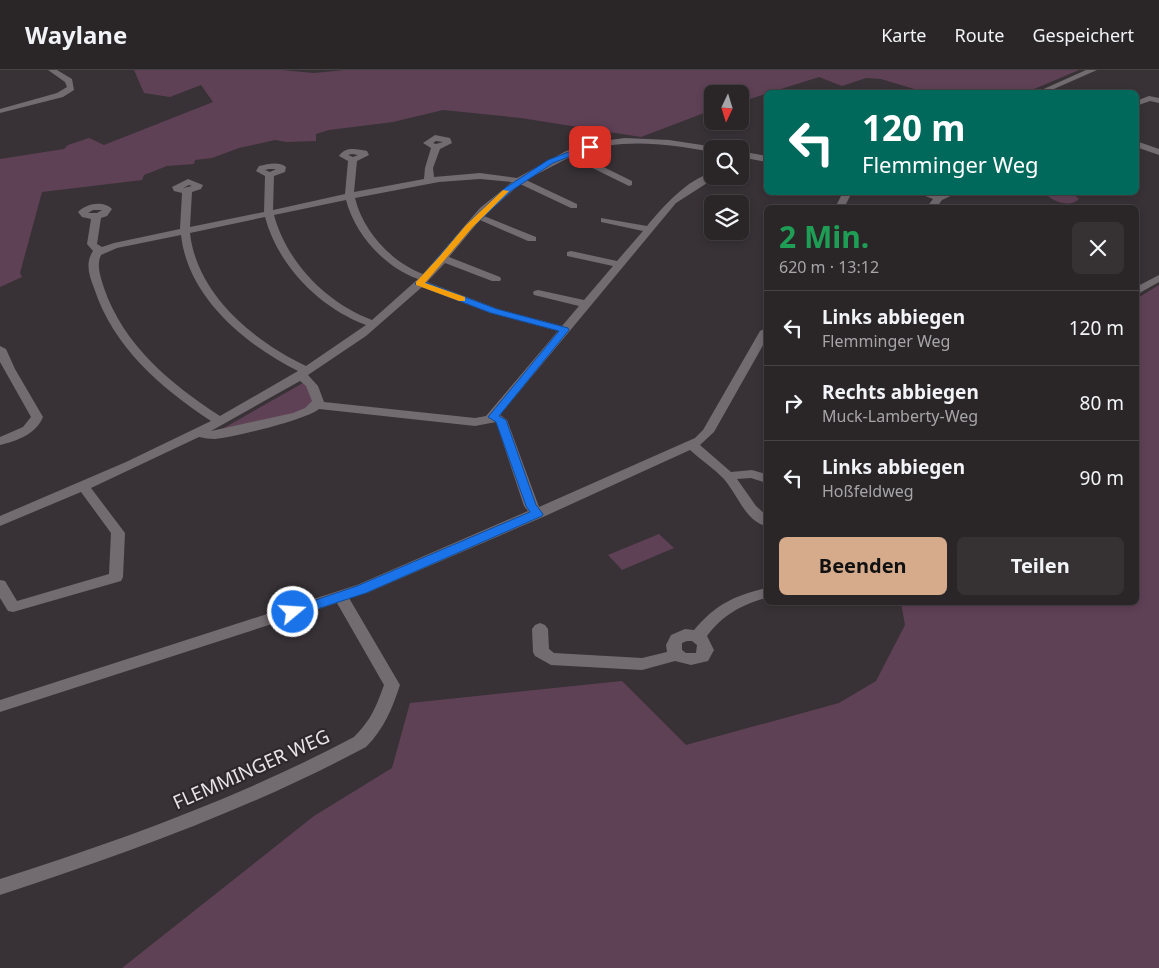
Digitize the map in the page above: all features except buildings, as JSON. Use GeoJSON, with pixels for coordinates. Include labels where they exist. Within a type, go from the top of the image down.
{"type":"FeatureCollection","features":[{"type":"Feature","properties":{"kind":"street"},"geometry":{"type":"LineString","coordinates":[[0,111],[60,94],[71,88],[69,81],[52,70]]}},
{"type":"Feature","properties":{"kind":"street"},"geometry":{"type":"LineString","coordinates":[[1046,90],[1093,70]]}},
{"type":"Feature","properties":{"kind":"street"},"geometry":{"type":"LineString","coordinates":[[1139,103],[1149,98],[1159,100]]}},
{"type":"Feature","properties":{"kind":"street"},"geometry":{"type":"LineString","coordinates":[[0,520],[84,487],[200,433],[304,374],[338,351],[422,281],[478,217],[519,181],[543,165],[569,153],[612,143],[662,142],[704,149]]}},
{"type":"Feature","properties":{"kind":"street"},"geometry":{"type":"LineString","coordinates":[[1139,145],[1159,152]]}},
{"type":"Feature","properties":{"kind":"street"},"geometry":{"type":"LineString","coordinates":[[429,181],[429,168],[436,147]]}},
{"type":"Feature","properties":{"kind":"street"},"geometry":{"type":"LineString","coordinates":[[569,153],[629,183]]}},
{"type":"Feature","properties":{"kind":"street"},"geometry":{"type":"LineString","coordinates":[[749,156],[764,159]]}},
{"type":"Feature","properties":{"kind":"street"},"geometry":{"type":"LineString","coordinates":[[353,160],[349,196],[361,226],[372,241],[401,267],[438,289],[494,311],[565,330]]}},
{"type":"Feature","properties":{"kind":"street"},"geometry":{"type":"LineString","coordinates":[[270,175],[269,213],[280,246],[298,271],[327,298],[363,321],[372,324]]}},
{"type":"Feature","properties":{"kind":"street"},"geometry":{"type":"LineString","coordinates":[[221,422],[161,377],[122,334],[104,303],[97,283],[93,259],[101,251],[269,213],[429,181],[495,177],[519,181],[574,206]]}},
{"type":"Feature","properties":{"kind":"street"},"geometry":{"type":"LineString","coordinates":[[316,405],[475,422],[493,417],[678,197],[704,181]]}},
{"type":"Feature","properties":{"kind":"street"},"geometry":{"type":"LineString","coordinates":[[187,192],[185,231],[188,249],[193,262],[215,300],[230,317],[256,339],[304,374],[318,401],[309,411],[297,416],[214,435],[200,433]]}},
{"type":"Feature","properties":{"kind":"street"},"geometry":{"type":"LineString","coordinates":[[929,195],[939,198]]}},
{"type":"Feature","properties":{"kind":"street"},"geometry":{"type":"LineString","coordinates":[[933,205],[939,198],[947,195]]}},
{"type":"Feature","properties":{"kind":"street"},"geometry":{"type":"LineString","coordinates":[[96,216],[92,244],[101,251]]}},
{"type":"Feature","properties":{"kind":"street"},"geometry":{"type":"LineString","coordinates":[[478,217],[490,220],[532,239]]}},
{"type":"Feature","properties":{"kind":"street"},"geometry":{"type":"LineString","coordinates":[[604,220],[650,229]]}},
{"type":"Feature","properties":{"kind":"street"},"geometry":{"type":"LineString","coordinates":[[571,254],[620,265]]}},
{"type":"Feature","properties":{"kind":"street"},"geometry":{"type":"LineString","coordinates":[[442,259],[454,261],[496,279]]}},
{"type":"Feature","properties":{"kind":"street"},"geometry":{"type":"LineString","coordinates":[[1139,290],[1159,278]]}},
{"type":"Feature","properties":{"kind":"street"},"geometry":{"type":"LineString","coordinates":[[538,293],[587,304]]}},
{"type":"Feature","properties":{"kind":"street"},"geometry":{"type":"LineString","coordinates":[[0,706],[341,597],[538,514],[692,445],[708,432],[764,335]]}},
{"type":"Feature","properties":{"kind":"street"},"geometry":{"type":"LineString","coordinates":[[0,349],[4,370],[37,417],[36,422],[28,429],[0,441]]}},
{"type":"Feature","properties":{"kind":"street"},"geometry":{"type":"LineString","coordinates":[[493,417],[501,420],[531,506],[538,514]]}},
{"type":"Feature","properties":{"kind":"street"},"geometry":{"type":"LineString","coordinates":[[692,445],[728,476],[751,509],[764,520]]}},
{"type":"Feature","properties":{"kind":"street"},"geometry":{"type":"LineString","coordinates":[[728,476],[752,474],[764,478]]}},
{"type":"Feature","properties":{"kind":"street"},"geometry":{"type":"LineString","coordinates":[[0,585],[13,607],[116,577],[118,532],[84,487]]}},
{"type":"Feature","properties":{"kind":"street"},"geometry":{"type":"LineString","coordinates":[[540,629],[541,652],[551,659],[642,664],[677,655],[692,660],[705,654],[706,646],[697,637],[712,619],[725,608],[747,598],[764,594]]}},
{"type":"Feature","properties":{"kind":"street","name":"FLEMMINGER WEG"},"geometry":{"type":"LineString","coordinates":[[0,887],[86,859],[224,808],[360,742],[379,721],[392,685],[341,597]]}},
{"type":"Feature","properties":{"kind":"shaded area"},"geometry":{"type":"Polygon","coordinates":[[[134,70],[281,70],[314,73],[345,70],[1079,70],[1032,90],[917,90],[881,79],[866,78],[842,86],[819,77],[778,90],[764,90],[764,94],[749,99],[749,85],[704,85],[704,113],[641,137],[521,118],[443,110],[393,122],[329,130],[316,134],[316,141],[287,142],[275,140],[239,148],[212,158],[195,160],[194,164],[167,166],[144,175],[142,180],[42,192],[20,273],[22,277],[0,287],[0,159],[64,149],[68,145],[89,138],[104,145],[213,102],[201,85],[170,97],[144,93],[134,70]]]}},
{"type":"Feature","properties":{"kind":"shaded area"},"geometry":{"type":"Polygon","coordinates":[[[1074,195],[1079,199],[1072,203],[1063,203],[1048,196],[1074,195]]]}},
{"type":"Feature","properties":{"kind":"shaded area"},"geometry":{"type":"Polygon","coordinates":[[[1159,285],[1159,968],[122,968],[314,816],[392,768],[410,703],[622,681],[686,745],[839,703],[876,681],[905,625],[901,605],[1139,605],[1139,297],[1159,285]]]}},
{"type":"Feature","properties":{"kind":"shaded area"},"geometry":{"type":"Polygon","coordinates":[[[303,383],[308,387],[312,404],[301,412],[222,429],[303,383]]]}},
{"type":"Feature","properties":{"kind":"shaded area"},"geometry":{"type":"Polygon","coordinates":[[[659,534],[674,548],[622,570],[608,555],[659,534]]]}},
{"type":"Feature","properties":{"kind":"slow traffic"},"geometry":{"type":"LineString","coordinates":[[462,299],[438,289],[419,284],[469,226],[505,191]]}},
{"type":"Feature","properties":{"kind":"route"},"geometry":{"type":"LineString","coordinates":[[293,612],[362,590],[538,514],[531,506],[501,420],[493,417],[565,330],[514,318],[438,289],[419,284],[469,226],[508,189],[551,161],[590,147]]}}]}
